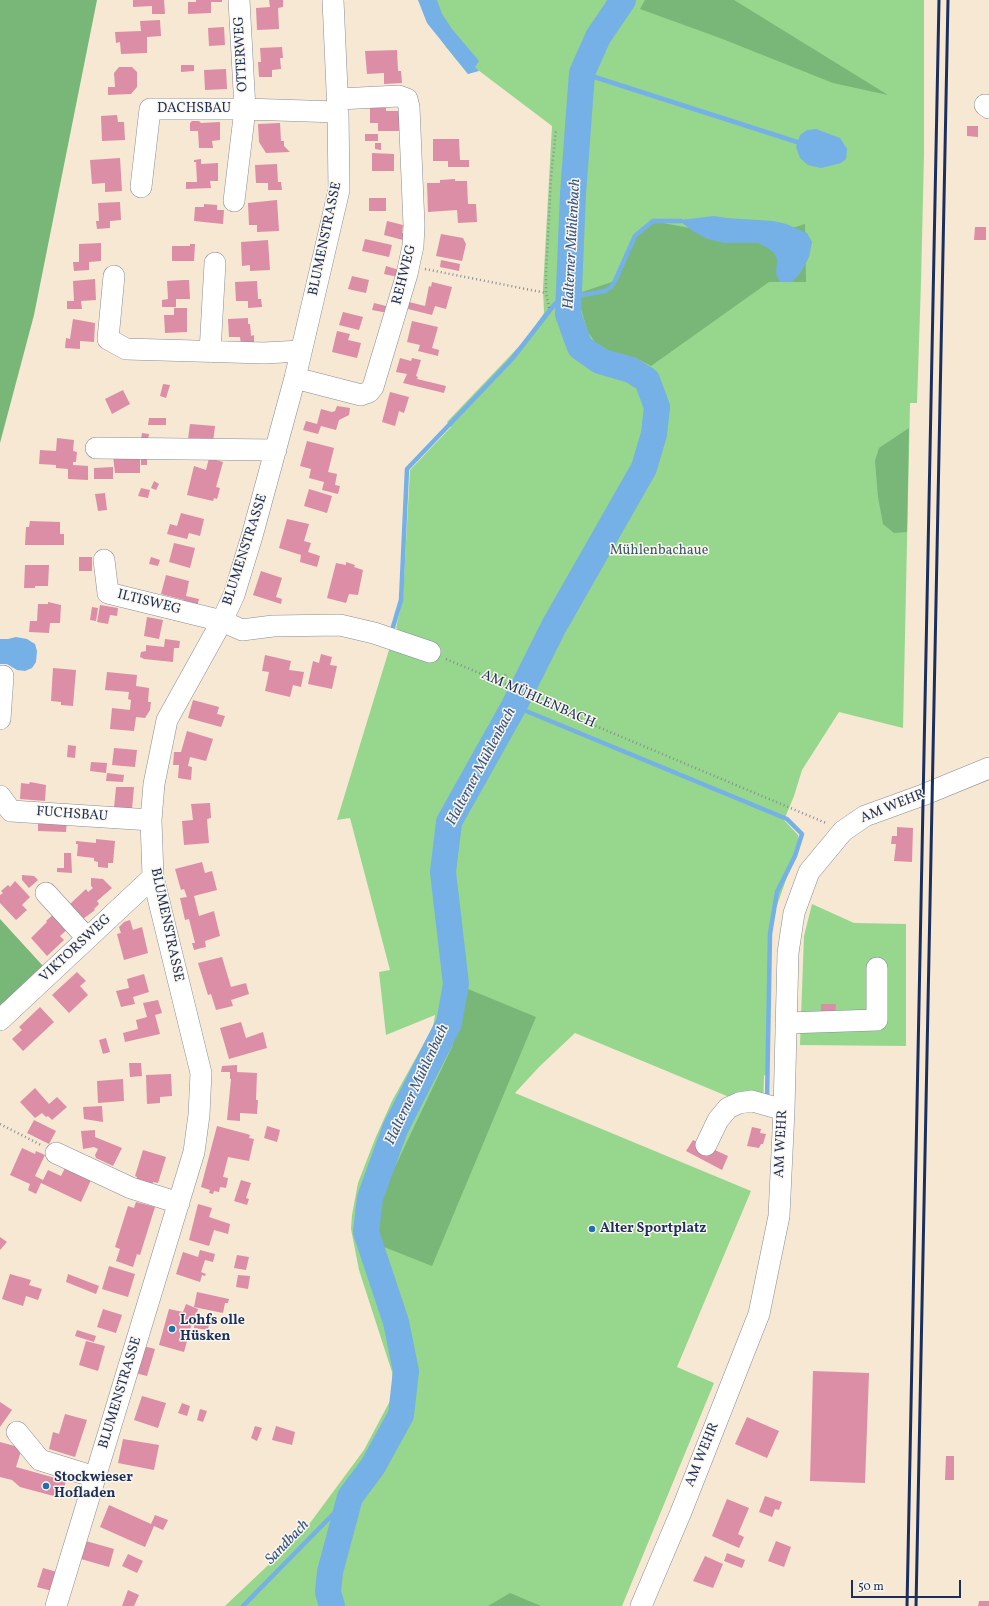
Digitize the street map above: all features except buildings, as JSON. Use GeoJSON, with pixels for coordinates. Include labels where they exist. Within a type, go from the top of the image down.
{"type":"FeatureCollection","features":[{"type":"Feature","properties":{"kind":"street","name":"OTTERWEG"},"geometry":{"type":"LineString","coordinates":[[239,0],[244,109]]}},
{"type":"Feature","properties":{"kind":"street","name":"BLUMENSTRASSE"},"geometry":{"type":"LineString","coordinates":[[56,1606],[194,1152],[199,1115],[201,1073],[153,877],[151,820],[154,784],[167,720],[222,622],[234,595],[252,536],[295,378],[339,190],[338,105],[333,0]]}},
{"type":"Feature","properties":{"kind":"street","name":"REHWEG"},"geometry":{"type":"LineString","coordinates":[[295,378],[361,395],[369,392],[373,387],[414,246],[410,107],[407,99],[399,96],[338,105]]}},
{"type":"Feature","properties":{"kind":"street","name":"DACHSBAU"},"geometry":{"type":"LineString","coordinates":[[141,187],[150,109],[244,109],[338,105]]}},
{"type":"Feature","properties":{"kind":"street","name":"DACHSBAU"},"geometry":{"type":"LineString","coordinates":[[234,201],[244,109]]}},
{"type":"Feature","properties":{"kind":"street"},"geometry":{"type":"LineString","coordinates":[[210,352],[215,263]]}},
{"type":"Feature","properties":{"kind":"street"},"geometry":{"type":"LineString","coordinates":[[114,276],[108,340],[126,349],[264,353],[301,351]]}},
{"type":"Feature","properties":{"kind":"street"},"geometry":{"type":"LineString","coordinates":[[96,448],[276,450]]}},
{"type":"Feature","properties":{"kind":"street","name":"ILTISWEG"},"geometry":{"type":"LineString","coordinates":[[104,560],[108,592],[222,622]]}},
{"type":"Feature","properties":{"kind":"street"},"geometry":{"type":"LineString","coordinates":[[222,622],[242,630],[273,626],[340,625],[374,633],[430,652]]}},
{"type":"Feature","properties":{"kind":"street"},"geometry":{"type":"LineString","coordinates":[[0,719],[3,676]]}},
{"type":"Feature","properties":{"kind":"street","name":"AM WEHR"},"geometry":{"type":"LineString","coordinates":[[641,1606],[684,1504],[759,1314],[779,1216],[784,1110],[788,953],[794,913],[809,872],[843,831],[865,816],[923,795],[989,768]]}},
{"type":"Feature","properties":{"kind":"street","name":"FUCHSBAU"},"geometry":{"type":"LineString","coordinates":[[0,796],[10,811],[151,820]]}},
{"type":"Feature","properties":{"kind":"street","name":"VIKTORSWEG"},"geometry":{"type":"LineString","coordinates":[[0,1020],[153,877]]}},
{"type":"Feature","properties":{"kind":"street"},"geometry":{"type":"LineString","coordinates":[[46,893],[87,938]]}},
{"type":"Feature","properties":{"kind":"street"},"geometry":{"type":"LineString","coordinates":[[786,1022],[877,1020],[878,968]]}},
{"type":"Feature","properties":{"kind":"street"},"geometry":{"type":"LineString","coordinates":[[706,1145],[718,1120],[728,1108],[739,1103],[752,1101],[784,1110]]}},
{"type":"Feature","properties":{"kind":"street"},"geometry":{"type":"LineString","coordinates":[[56,1153],[132,1188],[179,1203]]}},
{"type":"Feature","properties":{"kind":"street"},"geometry":{"type":"LineString","coordinates":[[17,1432],[40,1460],[95,1477]]}},
{"type":"Feature","properties":{"kind":"path"},"geometry":{"type":"LineString","coordinates":[[549,308],[546,293],[551,178],[556,129]]}},
{"type":"Feature","properties":{"kind":"path"},"geometry":{"type":"LineString","coordinates":[[408,266],[546,293]]}},
{"type":"Feature","properties":{"kind":"path","name":"AM MÜHLENBACH"},"geometry":{"type":"LineString","coordinates":[[430,652],[510,686],[546,705],[843,831]]}},
{"type":"Feature","properties":{"kind":"path"},"geometry":{"type":"LineString","coordinates":[[501,682],[506,674]]}},
{"type":"Feature","properties":{"kind":"path"},"geometry":{"type":"LineString","coordinates":[[0,1124],[56,1153]]}},
{"type":"Feature","properties":{"kind":"green space"},"geometry":{"type":"Polygon","coordinates":[[[0,0],[97,0],[34,315],[0,443],[0,0]]]}},
{"type":"Feature","properties":{"kind":"green space","name":"Mühlenbachaue"},"geometry":{"type":"Polygon","coordinates":[[[418,0],[924,0],[924,154],[921,282],[917,403],[910,403],[903,728],[839,712],[802,770],[794,796],[784,820],[798,835],[799,843],[776,908],[770,938],[768,1071],[764,1076],[763,1111],[575,1033],[539,1067],[515,1093],[751,1191],[677,1367],[714,1383],[622,1606],[225,1606],[310,1523],[364,1450],[391,1399],[393,1390],[392,1372],[359,1270],[351,1229],[352,1215],[358,1183],[375,1139],[392,1101],[433,1027],[435,1015],[386,1035],[379,972],[390,970],[350,818],[337,820],[389,650],[391,650],[398,629],[396,628],[403,598],[410,470],[451,427],[447,422],[527,338],[544,313],[543,289],[552,126],[478,70],[468,74],[446,47],[418,0]]]}},
{"type":"Feature","properties":{"kind":"green space"},"geometry":{"type":"Polygon","coordinates":[[[645,0],[734,0],[888,95],[833,83],[720,38],[640,9],[645,0]]]}},
{"type":"Feature","properties":{"kind":"green space"},"geometry":{"type":"Polygon","coordinates":[[[653,221],[710,232],[761,238],[805,224],[806,282],[769,282],[651,366],[636,358],[609,351],[595,342],[588,332],[581,309],[579,293],[615,281],[635,237],[653,221]]]}},
{"type":"Feature","properties":{"kind":"green space"},"geometry":{"type":"Polygon","coordinates":[[[909,428],[907,532],[894,533],[883,524],[878,497],[875,461],[879,448],[909,428]]]}},
{"type":"Feature","properties":{"kind":"green space"},"geometry":{"type":"Polygon","coordinates":[[[812,904],[854,923],[906,924],[906,1046],[800,1045],[804,936],[812,904]]]}},
{"type":"Feature","properties":{"kind":"green space"},"geometry":{"type":"Polygon","coordinates":[[[0,919],[43,966],[0,1007],[0,919]]]}},
{"type":"Feature","properties":{"kind":"green space"},"geometry":{"type":"Polygon","coordinates":[[[463,987],[536,1017],[432,1266],[379,1245],[376,1232],[382,1198],[394,1169],[452,1047],[462,1010],[463,987]]]}},
{"type":"Feature","properties":{"kind":"green space"},"geometry":{"type":"Polygon","coordinates":[[[510,1593],[541,1606],[488,1606],[510,1593]]]}},
{"type":"Feature","properties":{"kind":"water"},"geometry":{"type":"Polygon","coordinates":[[[418,0],[437,0],[442,14],[452,29],[479,61],[475,67],[479,71],[468,74],[427,23],[418,0]]]}},
{"type":"Feature","properties":{"kind":"water"},"geometry":{"type":"Polygon","coordinates":[[[816,129],[840,138],[847,149],[846,159],[841,163],[821,168],[808,165],[800,158],[796,147],[800,135],[807,130],[816,129]]]}},
{"type":"Feature","properties":{"kind":"water"},"geometry":{"type":"Polygon","coordinates":[[[714,216],[773,221],[786,224],[807,233],[812,242],[809,257],[801,272],[792,282],[780,282],[776,274],[777,259],[774,253],[766,247],[758,243],[724,243],[708,239],[694,232],[681,222],[681,220],[714,216]]]}},
{"type":"Feature","properties":{"kind":"water"},"geometry":{"type":"Polygon","coordinates":[[[16,637],[27,639],[35,644],[37,651],[36,662],[32,668],[25,671],[17,670],[7,664],[0,664],[0,639],[16,637]]]}},
{"type":"Feature","properties":{"kind":"waterway","name":"Halterner Mühlenbach"},"geometry":{"type":"LineString","coordinates":[[332,1606],[328,1592],[330,1572],[350,1497],[373,1466],[401,1415],[406,1371],[396,1322],[366,1232],[370,1198],[395,1129],[449,1023],[456,984],[443,872],[449,822],[514,706],[554,626],[644,468],[654,434],[657,407],[647,380],[631,370],[600,361],[580,347],[568,314],[573,194],[582,73],[598,37],[623,0]]}},
{"type":"Feature","properties":{"kind":"waterway"},"geometry":{"type":"LineString","coordinates":[[582,73],[797,142]]}},
{"type":"Feature","properties":{"kind":"waterway"},"geometry":{"type":"LineString","coordinates":[[569,297],[605,291],[611,287],[635,236],[653,221],[681,221]]}},
{"type":"Feature","properties":{"kind":"waterway"},"geometry":{"type":"LineString","coordinates":[[393,627],[401,600],[407,469],[512,359],[554,305],[569,292]]}},
{"type":"Feature","properties":{"kind":"waterway"},"geometry":{"type":"LineString","coordinates":[[514,706],[787,819],[802,834],[795,856],[777,892],[770,934],[767,1100]]}},
{"type":"Feature","properties":{"kind":"waterway","name":"Sandbach"},"geometry":{"type":"LineString","coordinates":[[243,1606],[350,1497]]}},
{"type":"Feature","properties":{"kind":"railway"},"geometry":{"type":"LineString","coordinates":[[907,1606],[939,0]]}},
{"type":"Feature","properties":{"kind":"railway"},"geometry":{"type":"LineString","coordinates":[[916,1606],[948,0]]}},
{"type":"Feature","properties":{"kind":"place","name":"Alter Sportplatz"},"geometry":{"type":"Point","coordinates":[592,1229]}},
{"type":"Feature","properties":{"kind":"place","name":"Lohfs olle Hüsken"},"geometry":{"type":"Point","coordinates":[172,1329]}},
{"type":"Feature","properties":{"kind":"place","name":"Stockwieser Hofladen"},"geometry":{"type":"Point","coordinates":[46,1486]}}]}
